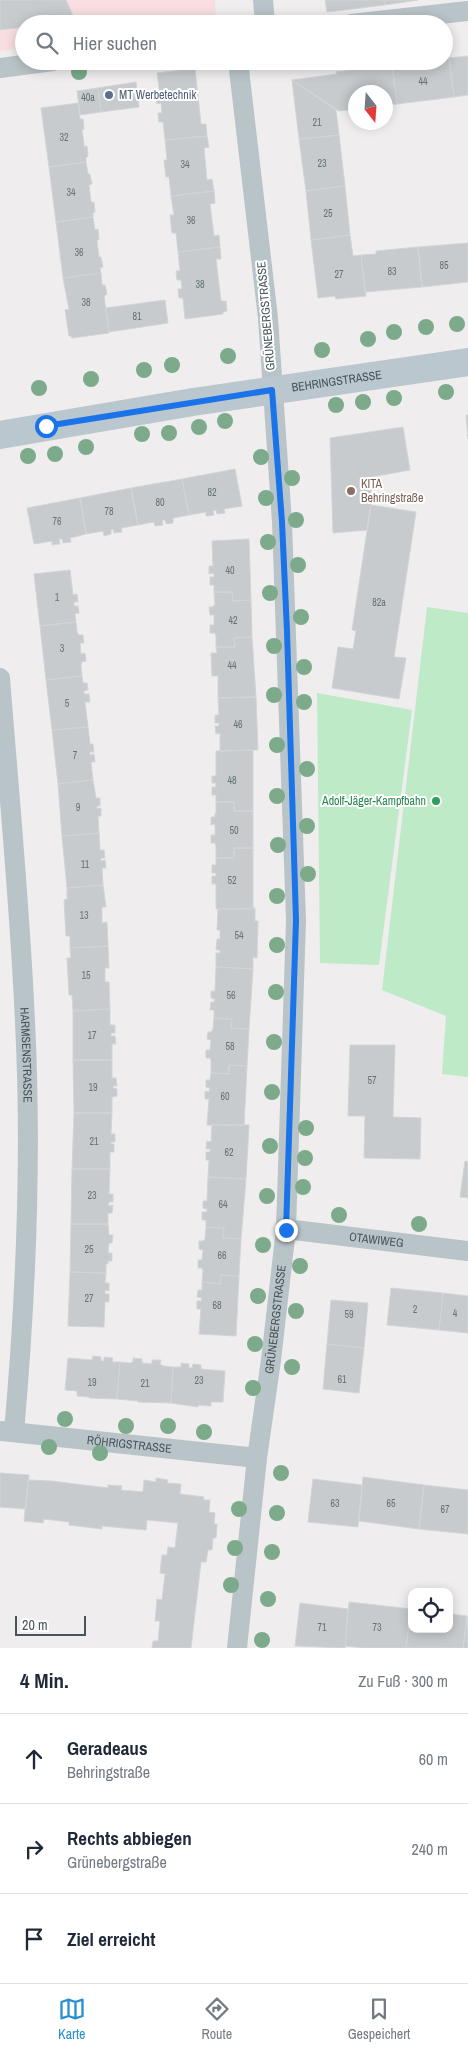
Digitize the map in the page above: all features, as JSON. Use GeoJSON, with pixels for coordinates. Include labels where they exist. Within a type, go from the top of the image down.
{"type":"FeatureCollection","features":[{"type":"Feature","properties":{"kind":"main road","name":"BEHRINGSTRASSE"},"geometry":{"type":"LineString","coordinates":[[0,435],[183,403],[468,362]]}},
{"type":"Feature","properties":{"kind":"street"},"geometry":{"type":"LineString","coordinates":[[263,0],[264,15]]}},
{"type":"Feature","properties":{"kind":"street"},"geometry":{"type":"LineString","coordinates":[[432,15],[468,11]]}},
{"type":"Feature","properties":{"kind":"street"},"geometry":{"type":"LineString","coordinates":[[0,68],[15,66]]}},
{"type":"Feature","properties":{"kind":"street","name":"GRÜNEBERGSTRASSE"},"geometry":{"type":"LineString","coordinates":[[236,1648],[257,1458],[271,1360],[286,1230],[296,920],[282,522],[268,318],[239,70]]}},
{"type":"Feature","properties":{"kind":"street","name":"HARMSENSTRASSE"},"geometry":{"type":"LineString","coordinates":[[0,678],[16,869],[26,1038],[25,1280],[7,1431]]}},
{"type":"Feature","properties":{"kind":"street","name":"OTAWIWEG"},"geometry":{"type":"LineString","coordinates":[[286,1230],[468,1251]]}},
{"type":"Feature","properties":{"kind":"street","name":"RÖHRIGSTRASSE"},"geometry":{"type":"LineString","coordinates":[[7,1431],[257,1458]]}},
{"type":"Feature","properties":{"kind":"shaded area"},"geometry":{"type":"Polygon","coordinates":[[[0,0],[215,0],[216,15],[15,15],[15,49],[0,51],[0,0]]]}},
{"type":"Feature","properties":{"kind":"green space","name":"Adolf-Jäger-Kampfbahn"},"geometry":{"type":"Polygon","coordinates":[[[427,607],[468,613],[468,1077],[442,1074],[446,1016],[382,990],[427,607]]]}},
{"type":"Feature","properties":{"kind":"green space"},"geometry":{"type":"Polygon","coordinates":[[[317,693],[412,710],[379,965],[320,963],[317,693]]]}},
{"type":"Feature","properties":{"kind":"building"},"geometry":{"type":"Polygon","coordinates":[[[0,0],[66,0],[73,15],[15,15],[15,28],[0,30],[0,0]]]}},
{"type":"Feature","properties":{"kind":"building"},"geometry":{"type":"Polygon","coordinates":[[[325,0],[384,0],[385,5],[327,12],[325,0]]]}},
{"type":"Feature","properties":{"kind":"building"},"geometry":{"type":"Polygon","coordinates":[[[384,0],[418,0],[385,5],[384,0]]]}},
{"type":"Feature","properties":{"kind":"building"},"geometry":{"type":"Polygon","coordinates":[[[468,56],[468,95],[454,97],[451,70],[453,70],[453,58],[468,56]]]}},
{"type":"Feature","properties":{"kind":"building"},"geometry":{"type":"Polygon","coordinates":[[[195,70],[201,124],[206,124],[207,136],[165,140],[163,122],[159,122],[158,113],[162,113],[161,103],[157,104],[156,95],[160,95],[157,73],[195,70]]]}},
{"type":"Feature","properties":{"kind":"building"},"geometry":{"type":"Polygon","coordinates":[[[352,70],[393,70],[397,104],[393,104],[393,85],[348,85],[348,110],[339,111],[292,80],[337,74],[336,72],[352,70]]]}},
{"type":"Feature","properties":{"kind":"building"},"geometry":{"type":"Polygon","coordinates":[[[393,70],[451,70],[454,97],[397,104],[393,70]]]}},
{"type":"Feature","properties":{"kind":"building"},"geometry":{"type":"Polygon","coordinates":[[[292,80],[336,110],[339,135],[299,139],[292,80]]]}},
{"type":"Feature","properties":{"kind":"building"},"geometry":{"type":"Polygon","coordinates":[[[136,82],[139,107],[101,112],[98,88],[136,82]]]}},
{"type":"Feature","properties":{"kind":"building"},"geometry":{"type":"Polygon","coordinates":[[[98,88],[101,112],[80,115],[77,91],[98,88]]]}},
{"type":"Feature","properties":{"kind":"building"},"geometry":{"type":"Polygon","coordinates":[[[78,103],[80,119],[83,119],[84,147],[87,146],[88,156],[86,162],[49,167],[41,108],[78,103]]]}},
{"type":"Feature","properties":{"kind":"building"},"geometry":{"type":"Polygon","coordinates":[[[339,135],[345,186],[306,191],[299,139],[339,135]]]}},
{"type":"Feature","properties":{"kind":"building"},"geometry":{"type":"Polygon","coordinates":[[[207,136],[209,147],[204,148],[207,180],[212,179],[214,191],[171,196],[169,177],[166,177],[164,160],[167,160],[165,140],[207,136]]]}},
{"type":"Feature","properties":{"kind":"building"},"geometry":{"type":"Polygon","coordinates":[[[86,162],[92,184],[89,185],[91,202],[94,202],[95,212],[93,217],[56,222],[49,167],[86,162]]]}},
{"type":"Feature","properties":{"kind":"building"},"geometry":{"type":"Polygon","coordinates":[[[345,186],[350,235],[311,240],[306,191],[345,186]]]}},
{"type":"Feature","properties":{"kind":"building"},"geometry":{"type":"Polygon","coordinates":[[[214,191],[215,203],[210,204],[214,236],[219,235],[220,247],[178,252],[176,233],[172,233],[170,215],[174,215],[171,196],[214,191]]]}},
{"type":"Feature","properties":{"kind":"building"},"geometry":{"type":"Polygon","coordinates":[[[93,217],[95,230],[98,229],[99,257],[101,257],[103,267],[100,268],[101,273],[63,278],[56,222],[93,217]]]}},
{"type":"Feature","properties":{"kind":"building"},"geometry":{"type":"Polygon","coordinates":[[[350,235],[353,256],[361,255],[366,296],[336,299],[335,296],[318,298],[311,240],[350,235]]]}},
{"type":"Feature","properties":{"kind":"building"},"geometry":{"type":"Polygon","coordinates":[[[468,243],[468,282],[422,287],[418,247],[468,243]]]}},
{"type":"Feature","properties":{"kind":"building"},"geometry":{"type":"Polygon","coordinates":[[[220,247],[221,259],[216,259],[221,301],[226,301],[227,311],[223,312],[223,314],[185,319],[183,298],[179,298],[178,289],[182,289],[181,280],[177,280],[176,271],[180,271],[178,252],[220,247]]]}},
{"type":"Feature","properties":{"kind":"building"},"geometry":{"type":"Polygon","coordinates":[[[418,247],[422,287],[365,292],[361,255],[376,254],[376,251],[418,247]]]}},
{"type":"Feature","properties":{"kind":"building"},"geometry":{"type":"Polygon","coordinates":[[[101,273],[102,285],[105,285],[107,294],[104,296],[109,333],[72,338],[69,336],[65,310],[69,309],[63,278],[101,273]]]}},
{"type":"Feature","properties":{"kind":"building"},"geometry":{"type":"Polygon","coordinates":[[[165,300],[168,323],[109,332],[106,308],[165,300]]]}},
{"type":"Feature","properties":{"kind":"building"},"geometry":{"type":"Polygon","coordinates":[[[466,415],[468,415],[468,439],[466,415]]]}},
{"type":"Feature","properties":{"kind":"building","name":"KITA Behringstraße"},"geometry":{"type":"Polygon","coordinates":[[[403,427],[410,470],[371,477],[371,505],[367,530],[333,533],[330,438],[403,427]]]}},
{"type":"Feature","properties":{"kind":"building"},"geometry":{"type":"Polygon","coordinates":[[[235,469],[242,506],[224,509],[225,513],[217,514],[216,510],[213,511],[214,515],[206,516],[206,512],[189,515],[182,479],[235,469]]]}},
{"type":"Feature","properties":{"kind":"building"},"geometry":{"type":"Polygon","coordinates":[[[182,479],[189,515],[173,518],[173,523],[166,524],[165,520],[162,520],[163,525],[155,526],[154,522],[138,525],[131,488],[182,479]]]}},
{"type":"Feature","properties":{"kind":"building"},"geometry":{"type":"Polygon","coordinates":[[[131,488],[138,525],[121,528],[122,532],[114,533],[113,529],[111,534],[104,536],[103,531],[86,534],[80,498],[131,488]]]}},
{"type":"Feature","properties":{"kind":"building"},"geometry":{"type":"Polygon","coordinates":[[[80,498],[86,534],[70,538],[71,542],[63,543],[62,539],[59,539],[60,544],[52,545],[52,541],[34,544],[27,508],[80,498]]]}},
{"type":"Feature","properties":{"kind":"building"},"geometry":{"type":"Polygon","coordinates":[[[371,505],[416,512],[394,657],[406,658],[399,699],[332,688],[338,647],[353,649],[356,631],[352,630],[371,505]]]}},
{"type":"Feature","properties":{"kind":"building"},"geometry":{"type":"Polygon","coordinates":[[[249,539],[251,600],[233,601],[232,592],[214,592],[214,585],[210,585],[210,577],[214,577],[214,573],[209,574],[209,566],[213,566],[212,541],[249,539]]]}},
{"type":"Feature","properties":{"kind":"building"},"geometry":{"type":"Polygon","coordinates":[[[70,570],[73,595],[77,594],[78,602],[74,602],[74,606],[78,606],[79,613],[75,614],[76,622],[40,626],[34,574],[70,570]]]}},
{"type":"Feature","properties":{"kind":"building"},"geometry":{"type":"Polygon","coordinates":[[[214,592],[232,592],[233,601],[251,600],[252,637],[234,638],[235,647],[216,647],[215,633],[210,633],[210,625],[214,625],[214,615],[210,615],[209,607],[213,607],[215,604],[214,592]]]}},
{"type":"Feature","properties":{"kind":"building"},"geometry":{"type":"Polygon","coordinates":[[[76,622],[77,632],[79,635],[83,635],[84,643],[80,643],[81,654],[85,653],[86,661],[82,662],[81,665],[82,676],[46,680],[40,626],[76,622]]]}},
{"type":"Feature","properties":{"kind":"building"},"geometry":{"type":"Polygon","coordinates":[[[252,637],[256,697],[218,698],[218,676],[212,676],[211,653],[217,653],[216,647],[235,647],[234,638],[252,637]]]}},
{"type":"Feature","properties":{"kind":"building"},"geometry":{"type":"Polygon","coordinates":[[[82,676],[83,683],[87,683],[88,690],[84,691],[84,694],[89,694],[90,702],[85,702],[88,727],[52,730],[46,680],[82,676]]]}},
{"type":"Feature","properties":{"kind":"building"},"geometry":{"type":"Polygon","coordinates":[[[256,697],[258,750],[220,751],[220,733],[216,734],[215,726],[219,726],[219,723],[215,723],[215,715],[219,715],[218,698],[256,697]]]}},
{"type":"Feature","properties":{"kind":"building"},"geometry":{"type":"Polygon","coordinates":[[[88,727],[90,744],[93,744],[94,752],[90,752],[90,755],[94,754],[95,762],[91,762],[93,780],[58,784],[52,730],[88,727]]]}},
{"type":"Feature","properties":{"kind":"building"},"geometry":{"type":"Polygon","coordinates":[[[253,750],[253,811],[234,811],[234,802],[216,802],[216,795],[212,795],[212,787],[216,787],[216,783],[212,783],[212,776],[216,776],[216,751],[253,750]]]}},
{"type":"Feature","properties":{"kind":"building"},"geometry":{"type":"Polygon","coordinates":[[[93,780],[96,798],[100,798],[100,806],[97,806],[97,809],[101,808],[101,816],[98,816],[99,833],[62,836],[58,784],[93,780]]]}},
{"type":"Feature","properties":{"kind":"building"},"geometry":{"type":"Polygon","coordinates":[[[216,802],[234,802],[234,811],[253,811],[253,848],[234,848],[234,858],[216,858],[215,843],[211,843],[211,835],[215,835],[215,824],[211,825],[211,817],[215,817],[216,814],[216,802]]]}},
{"type":"Feature","properties":{"kind":"building"},"geometry":{"type":"Polygon","coordinates":[[[99,833],[100,850],[104,850],[105,858],[101,858],[101,861],[105,860],[106,868],[102,868],[103,885],[67,888],[62,836],[99,833]]]}},
{"type":"Feature","properties":{"kind":"building"},"geometry":{"type":"Polygon","coordinates":[[[234,848],[253,848],[253,909],[216,909],[216,884],[212,884],[212,876],[216,876],[216,873],[212,873],[212,865],[216,865],[216,858],[234,858],[234,848]]]}},
{"type":"Feature","properties":{"kind":"building"},"geometry":{"type":"Polygon","coordinates":[[[103,885],[106,907],[102,907],[102,923],[107,922],[108,946],[70,948],[70,936],[66,936],[64,900],[67,899],[67,888],[103,885]]]}},
{"type":"Feature","properties":{"kind":"building"},"geometry":{"type":"Polygon","coordinates":[[[255,908],[255,921],[258,921],[257,958],[253,957],[253,969],[216,967],[216,953],[220,953],[220,950],[216,950],[217,939],[220,939],[220,930],[217,930],[218,909],[255,908]]]}},
{"type":"Feature","properties":{"kind":"building"},"geometry":{"type":"Polygon","coordinates":[[[108,946],[109,968],[105,968],[105,982],[109,982],[110,1009],[73,1011],[72,995],[69,995],[67,958],[71,958],[70,948],[108,946]]]}},
{"type":"Feature","properties":{"kind":"building"},"geometry":{"type":"Polygon","coordinates":[[[216,967],[253,969],[249,1029],[231,1028],[232,1019],[214,1018],[214,1010],[210,1010],[211,1002],[214,1002],[215,999],[211,998],[211,991],[215,991],[216,967]]]}},
{"type":"Feature","properties":{"kind":"building"},"geometry":{"type":"Polygon","coordinates":[[[110,1009],[110,1025],[115,1025],[115,1033],[111,1033],[111,1036],[115,1036],[116,1044],[112,1044],[112,1060],[73,1060],[73,1011],[110,1009]]]}},
{"type":"Feature","properties":{"kind":"building"},"geometry":{"type":"Polygon","coordinates":[[[214,1018],[232,1019],[231,1028],[249,1029],[247,1066],[229,1065],[229,1074],[211,1073],[211,1061],[210,1058],[206,1058],[206,1050],[210,1050],[211,1040],[207,1039],[208,1032],[211,1032],[213,1029],[214,1018]]]}},
{"type":"Feature","properties":{"kind":"building"},"geometry":{"type":"Polygon","coordinates":[[[350,1045],[395,1045],[393,1117],[421,1118],[420,1159],[364,1158],[365,1116],[348,1116],[350,1045]]]}},
{"type":"Feature","properties":{"kind":"building"},"geometry":{"type":"Polygon","coordinates":[[[73,1060],[112,1060],[112,1078],[116,1078],[117,1086],[113,1086],[113,1088],[117,1089],[117,1096],[112,1097],[112,1113],[74,1113],[73,1060]]]}},
{"type":"Feature","properties":{"kind":"building"},"geometry":{"type":"Polygon","coordinates":[[[229,1065],[247,1066],[244,1126],[207,1125],[209,1099],[205,1099],[205,1091],[209,1092],[210,1088],[206,1087],[206,1080],[210,1080],[211,1073],[229,1074],[229,1065]]]}},
{"type":"Feature","properties":{"kind":"building"},"geometry":{"type":"Polygon","coordinates":[[[74,1113],[112,1113],[111,1134],[115,1134],[115,1142],[111,1142],[111,1144],[114,1144],[114,1152],[110,1152],[110,1169],[72,1169],[74,1113]]]}},
{"type":"Feature","properties":{"kind":"building"},"geometry":{"type":"Polygon","coordinates":[[[212,1124],[249,1125],[246,1179],[208,1177],[209,1160],[206,1160],[206,1152],[210,1152],[210,1149],[206,1149],[207,1141],[211,1142],[212,1124]]]}},
{"type":"Feature","properties":{"kind":"building"},"geometry":{"type":"Polygon","coordinates":[[[465,1161],[468,1162],[468,1198],[460,1197],[465,1161]]]}},
{"type":"Feature","properties":{"kind":"building"},"geometry":{"type":"Polygon","coordinates":[[[72,1169],[110,1169],[109,1194],[113,1194],[113,1202],[109,1202],[108,1206],[113,1205],[112,1213],[108,1213],[108,1224],[71,1224],[72,1169]]]}},
{"type":"Feature","properties":{"kind":"building"},"geometry":{"type":"Polygon","coordinates":[[[208,1177],[246,1179],[241,1239],[223,1238],[224,1228],[206,1227],[206,1220],[202,1220],[202,1212],[207,1212],[207,1209],[203,1208],[203,1201],[207,1201],[208,1177]]]}},
{"type":"Feature","properties":{"kind":"building"},"geometry":{"type":"Polygon","coordinates":[[[71,1224],[108,1224],[109,1235],[113,1235],[112,1243],[109,1243],[108,1253],[112,1253],[112,1261],[108,1261],[108,1264],[106,1264],[106,1273],[70,1272],[71,1224]]]}},
{"type":"Feature","properties":{"kind":"building"},"geometry":{"type":"Polygon","coordinates":[[[206,1227],[224,1228],[223,1238],[241,1239],[239,1276],[221,1275],[220,1284],[202,1282],[203,1271],[202,1268],[198,1268],[198,1260],[202,1260],[203,1250],[199,1249],[199,1241],[205,1239],[206,1227]]]}},
{"type":"Feature","properties":{"kind":"building"},"geometry":{"type":"Polygon","coordinates":[[[70,1272],[106,1273],[105,1283],[109,1283],[109,1291],[105,1290],[105,1294],[109,1294],[109,1302],[105,1302],[104,1327],[68,1326],[70,1272]]]}},
{"type":"Feature","properties":{"kind":"building"},"geometry":{"type":"Polygon","coordinates":[[[221,1275],[239,1276],[236,1336],[199,1334],[201,1309],[197,1309],[197,1301],[201,1301],[202,1298],[197,1297],[198,1290],[202,1290],[202,1282],[220,1284],[221,1275]]]}},
{"type":"Feature","properties":{"kind":"building"},"geometry":{"type":"Polygon","coordinates":[[[391,1288],[443,1293],[439,1330],[387,1325],[391,1288]]]}},
{"type":"Feature","properties":{"kind":"building"},"geometry":{"type":"Polygon","coordinates":[[[443,1293],[468,1296],[468,1333],[439,1330],[443,1293]]]}},
{"type":"Feature","properties":{"kind":"building"},"geometry":{"type":"Polygon","coordinates":[[[331,1300],[368,1303],[364,1348],[327,1344],[331,1300]]]}},
{"type":"Feature","properties":{"kind":"building"},"geometry":{"type":"Polygon","coordinates":[[[327,1344],[364,1348],[359,1393],[323,1389],[327,1344]]]}},
{"type":"Feature","properties":{"kind":"building"},"geometry":{"type":"Polygon","coordinates":[[[93,1356],[101,1357],[101,1361],[104,1361],[104,1357],[113,1358],[112,1362],[120,1362],[117,1399],[77,1396],[77,1391],[65,1390],[68,1358],[92,1360],[93,1356]]]}},
{"type":"Feature","properties":{"kind":"building"},"geometry":{"type":"Polygon","coordinates":[[[133,1358],[142,1359],[142,1363],[152,1364],[152,1360],[161,1360],[160,1364],[163,1366],[173,1367],[171,1403],[117,1399],[120,1362],[130,1363],[133,1362],[133,1358]]]}},
{"type":"Feature","properties":{"kind":"building"},"geometry":{"type":"Polygon","coordinates":[[[181,1363],[189,1364],[189,1368],[192,1368],[193,1364],[201,1365],[201,1369],[225,1371],[223,1402],[211,1402],[211,1406],[198,1405],[198,1407],[171,1403],[173,1367],[181,1367],[181,1363]]]}},
{"type":"Feature","properties":{"kind":"building"},"geometry":{"type":"Polygon","coordinates":[[[0,1473],[29,1475],[26,1509],[0,1507],[0,1473]]]}},
{"type":"Feature","properties":{"kind":"building"},"geometry":{"type":"Polygon","coordinates":[[[363,1477],[424,1485],[419,1529],[359,1521],[363,1477]]]}},
{"type":"Feature","properties":{"kind":"building"},"geometry":{"type":"Polygon","coordinates":[[[156,1478],[168,1480],[167,1483],[181,1484],[180,1494],[204,1497],[203,1500],[210,1500],[209,1512],[215,1513],[214,1524],[217,1524],[216,1538],[213,1538],[212,1550],[208,1550],[206,1562],[201,1562],[191,1648],[152,1648],[153,1641],[158,1641],[160,1621],[155,1621],[157,1599],[162,1600],[165,1574],[160,1573],[162,1555],[167,1555],[168,1547],[175,1548],[178,1523],[147,1520],[146,1530],[102,1526],[102,1529],[69,1525],[69,1522],[44,1519],[43,1523],[24,1521],[28,1480],[108,1488],[108,1485],[122,1486],[121,1490],[143,1492],[144,1480],[156,1482],[156,1478]]]}},
{"type":"Feature","properties":{"kind":"building"},"geometry":{"type":"Polygon","coordinates":[[[313,1479],[362,1485],[358,1527],[308,1522],[313,1479]]]}},
{"type":"Feature","properties":{"kind":"building"},"geometry":{"type":"Polygon","coordinates":[[[424,1485],[468,1490],[468,1534],[419,1529],[424,1485]]]}},
{"type":"Feature","properties":{"kind":"building"},"geometry":{"type":"Polygon","coordinates":[[[349,1602],[408,1609],[406,1648],[345,1646],[349,1602]]]}},
{"type":"Feature","properties":{"kind":"building"},"geometry":{"type":"Polygon","coordinates":[[[300,1603],[348,1609],[345,1648],[295,1646],[300,1603]]]}},
{"type":"Feature","properties":{"kind":"building"},"geometry":{"type":"Polygon","coordinates":[[[453,1614],[467,1616],[463,1648],[406,1648],[408,1632],[453,1633],[453,1614]]]}},
{"type":"Feature","properties":{"kind":"building"},"geometry":{"type":"Polygon","coordinates":[[[467,1616],[468,1648],[463,1648],[467,1616]]]}},
{"type":"Feature","properties":{"kind":"place","name":"MT Werbetechnik"},"geometry":{"type":"Point","coordinates":[109,95]}},
{"type":"Feature","properties":{"kind":"place","name":"KITA Behringstraße"},"geometry":{"type":"Point","coordinates":[351,491]}},
{"type":"Feature","properties":{"kind":"place","name":"Adolf-Jäger-Kampfbahn"},"geometry":{"type":"Point","coordinates":[436,801]}},
{"type":"Feature","properties":{"kind":"route"},"geometry":{"type":"LineString","coordinates":[[46,426],[272,390],[282,522],[287,631],[296,920],[286,1230]]}}]}
